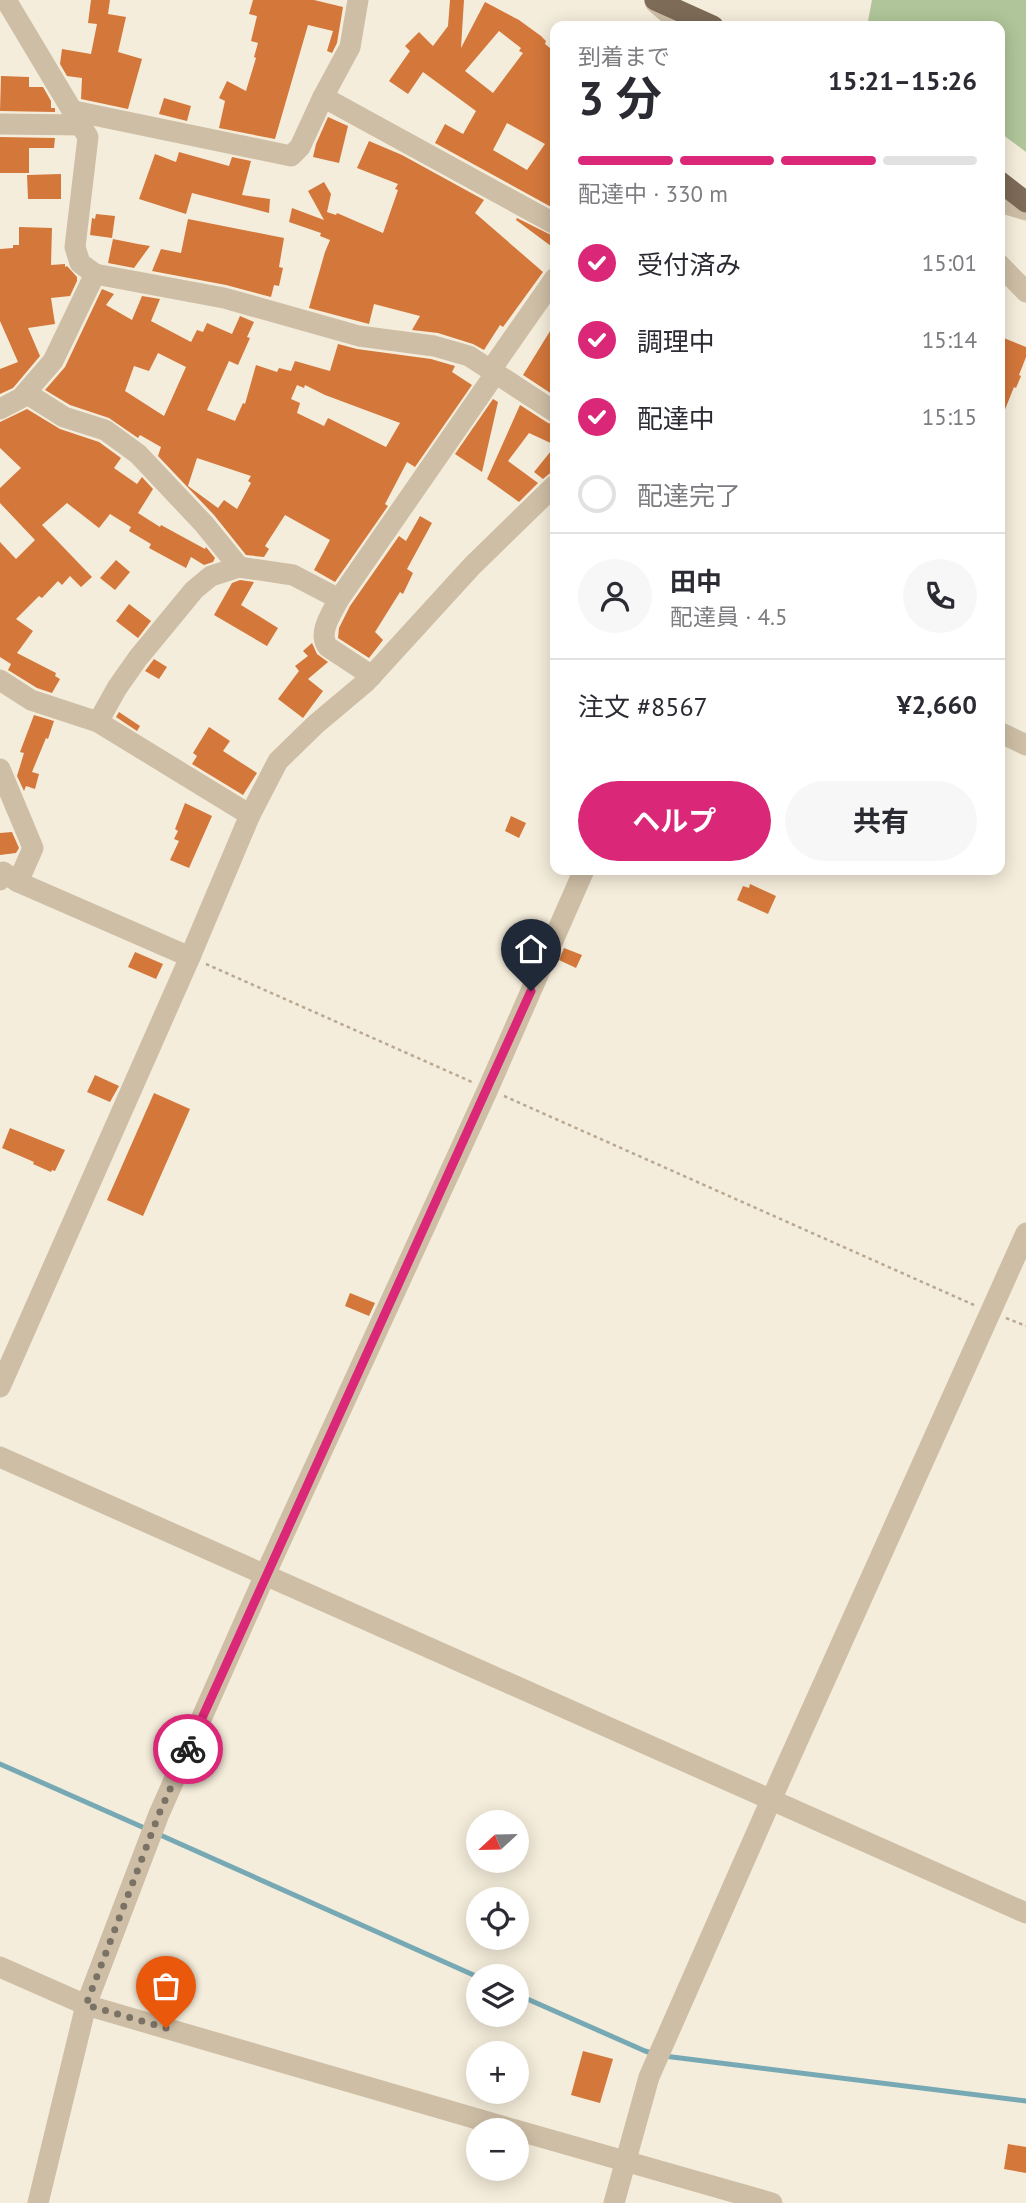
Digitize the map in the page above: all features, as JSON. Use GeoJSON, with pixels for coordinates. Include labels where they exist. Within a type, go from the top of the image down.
{"type":"FeatureCollection","features":[{"type":"Feature","properties":{"kind":"main road"},"geometry":{"type":"LineString","coordinates":[[654,0],[702,21]]}},
{"type":"Feature","properties":{"kind":"main road"},"geometry":{"type":"LineString","coordinates":[[1005,186],[1026,202]]}},
{"type":"Feature","properties":{"kind":"street"},"geometry":{"type":"LineString","coordinates":[[6,0],[88,137],[75,247],[80,263],[95,274],[224,298],[359,336],[435,346],[469,356],[550,409]]}},
{"type":"Feature","properties":{"kind":"street"},"geometry":{"type":"LineString","coordinates":[[0,124],[78,118],[291,156],[300,147],[350,47],[358,0]]}},
{"type":"Feature","properties":{"kind":"street"},"geometry":{"type":"LineString","coordinates":[[654,0],[677,21]]}},
{"type":"Feature","properties":{"kind":"street"},"geometry":{"type":"LineString","coordinates":[[323,97],[550,221]]}},
{"type":"Feature","properties":{"kind":"street"},"geometry":{"type":"LineString","coordinates":[[1005,204],[1026,209]]}},
{"type":"Feature","properties":{"kind":"street"},"geometry":{"type":"LineString","coordinates":[[1005,270],[1026,292]]}},
{"type":"Feature","properties":{"kind":"street"},"geometry":{"type":"LineString","coordinates":[[0,410],[21,398],[53,361],[95,274]]}},
{"type":"Feature","properties":{"kind":"street"},"geometry":{"type":"LineString","coordinates":[[372,676],[328,647],[323,633],[339,599],[550,286]]}},
{"type":"Feature","properties":{"kind":"street"},"geometry":{"type":"LineString","coordinates":[[26,393],[64,417],[105,430],[138,454],[204,524],[239,567]]}},
{"type":"Feature","properties":{"kind":"street"},"geometry":{"type":"LineString","coordinates":[[0,1387],[190,957],[250,814],[278,761],[372,676],[472,566],[550,490]]}},
{"type":"Feature","properties":{"kind":"street"},"geometry":{"type":"LineString","coordinates":[[98,722],[138,657],[194,590],[211,576],[239,567],[293,575],[339,599]]}},
{"type":"Feature","properties":{"kind":"street"},"geometry":{"type":"LineString","coordinates":[[0,680],[31,700],[98,722],[250,814]]}},
{"type":"Feature","properties":{"kind":"street"},"geometry":{"type":"LineString","coordinates":[[1005,735],[1026,745]]}},
{"type":"Feature","properties":{"kind":"street"},"geometry":{"type":"LineString","coordinates":[[0,769],[33,848],[9,881],[190,957]]}},
{"type":"Feature","properties":{"kind":"street"},"geometry":{"type":"LineString","coordinates":[[38,2203],[86,2005],[156,1821],[265,1575],[488,1089],[582,875]]}},
{"type":"Feature","properties":{"kind":"street"},"geometry":{"type":"LineString","coordinates":[[614,2203],[653,2067],[1026,1233]]}},
{"type":"Feature","properties":{"kind":"street"},"geometry":{"type":"LineString","coordinates":[[0,1457],[1026,1913]]}},
{"type":"Feature","properties":{"kind":"street"},"geometry":{"type":"LineString","coordinates":[[0,1966],[86,2005],[475,2118]]}},
{"type":"Feature","properties":{"kind":"street"},"geometry":{"type":"LineString","coordinates":[[529,2134],[772,2203]]}},
{"type":"Feature","properties":{"kind":"path"},"geometry":{"type":"LineString","coordinates":[[190,957],[1026,1326]]}},
{"type":"Feature","properties":{"kind":"green space"},"geometry":{"type":"Polygon","coordinates":[[[872,0],[1026,0],[1026,152],[1005,136],[1005,21],[868,21],[872,0]]]}},
{"type":"Feature","properties":{"kind":"building"},"geometry":{"type":"Polygon","coordinates":[[[91,0],[110,0],[108,14],[126,17],[118,52],[142,59],[128,109],[81,99],[82,78],[67,76],[60,64],[62,49],[91,54],[97,24],[88,23],[91,0]]]}},
{"type":"Feature","properties":{"kind":"building"},"geometry":{"type":"Polygon","coordinates":[[[253,0],[314,0],[343,7],[337,43],[332,53],[327,51],[333,31],[308,25],[275,139],[219,128],[225,101],[219,98],[227,81],[246,91],[256,58],[254,57],[258,43],[251,41],[257,16],[249,14],[253,0]]]}},
{"type":"Feature","properties":{"kind":"building"},"geometry":{"type":"Polygon","coordinates":[[[450,0],[464,0],[461,48],[485,2],[519,20],[546,41],[545,44],[550,48],[550,206],[435,143],[445,124],[463,134],[476,111],[423,72],[408,94],[389,81],[410,51],[405,46],[419,32],[433,46],[448,26],[450,0]],[[499,31],[465,71],[493,93],[523,53],[519,51],[521,48],[499,31]],[[507,123],[493,150],[527,170],[545,144],[507,123]]]}},
{"type":"Feature","properties":{"kind":"building"},"geometry":{"type":"Polygon","coordinates":[[[1,76],[29,77],[29,87],[43,87],[55,112],[0,111],[1,76]]]}},
{"type":"Feature","properties":{"kind":"building"},"geometry":{"type":"Polygon","coordinates":[[[164,98],[191,106],[187,121],[159,114],[164,98]]]}},
{"type":"Feature","properties":{"kind":"building"},"geometry":{"type":"Polygon","coordinates":[[[328,117],[348,126],[339,163],[313,157],[328,117]]]}},
{"type":"Feature","properties":{"kind":"building"},"geometry":{"type":"Polygon","coordinates":[[[0,137],[55,138],[54,148],[29,148],[29,173],[0,173],[0,137]]]}},
{"type":"Feature","properties":{"kind":"building"},"geometry":{"type":"Polygon","coordinates":[[[369,141],[402,155],[484,200],[475,213],[543,272],[503,327],[500,325],[484,350],[438,333],[412,330],[420,316],[374,304],[369,324],[309,308],[330,240],[320,236],[321,233],[289,222],[292,208],[324,220],[308,191],[324,182],[331,194],[327,212],[337,213],[383,233],[398,184],[357,168],[369,141]]]}},
{"type":"Feature","properties":{"kind":"building"},"geometry":{"type":"Polygon","coordinates":[[[179,152],[229,166],[232,157],[251,161],[242,195],[270,199],[269,213],[192,193],[186,214],[139,199],[155,154],[176,162],[179,152]]]}},
{"type":"Feature","properties":{"kind":"building"},"geometry":{"type":"Polygon","coordinates":[[[61,174],[61,199],[28,199],[27,175],[61,174]]]}},
{"type":"Feature","properties":{"kind":"building"},"geometry":{"type":"Polygon","coordinates":[[[96,214],[115,216],[112,238],[90,235],[92,218],[95,219],[96,214]]]}},
{"type":"Feature","properties":{"kind":"building"},"geometry":{"type":"Polygon","coordinates":[[[517,218],[550,234],[550,245],[516,220],[517,218]]]}},
{"type":"Feature","properties":{"kind":"building"},"geometry":{"type":"Polygon","coordinates":[[[188,219],[284,238],[279,267],[283,268],[279,286],[274,285],[271,297],[226,285],[152,271],[161,249],[181,253],[188,219]]]}},
{"type":"Feature","properties":{"kind":"building"},"geometry":{"type":"Polygon","coordinates":[[[19,227],[52,228],[51,265],[65,264],[77,277],[77,281],[70,296],[51,298],[55,324],[28,328],[40,356],[13,388],[0,394],[0,369],[18,362],[0,321],[0,249],[19,245],[19,227]]]}},
{"type":"Feature","properties":{"kind":"building"},"geometry":{"type":"Polygon","coordinates":[[[113,239],[150,246],[134,268],[108,263],[113,239]]]}},
{"type":"Feature","properties":{"kind":"building"},"geometry":{"type":"Polygon","coordinates":[[[102,289],[114,294],[106,305],[132,320],[142,296],[160,299],[151,321],[191,342],[197,330],[203,332],[207,323],[232,334],[240,316],[254,322],[238,365],[229,361],[207,410],[235,421],[243,403],[245,404],[256,365],[277,372],[279,368],[291,371],[295,361],[330,371],[338,344],[431,359],[455,366],[452,372],[472,385],[415,467],[407,462],[385,504],[388,506],[335,582],[314,570],[330,540],[285,515],[265,546],[269,549],[264,557],[246,555],[214,515],[158,456],[161,447],[140,435],[138,438],[109,418],[70,405],[45,390],[65,367],[102,289]],[[158,353],[149,371],[134,366],[125,391],[164,416],[186,367],[158,353]],[[297,385],[291,399],[300,403],[297,413],[324,426],[328,418],[386,447],[400,423],[305,385],[304,388],[297,385]],[[197,458],[188,486],[218,508],[224,500],[237,509],[251,483],[248,481],[251,476],[197,458]]]}},
{"type":"Feature","properties":{"kind":"building"},"geometry":{"type":"Polygon","coordinates":[[[550,331],[550,393],[523,375],[550,331]]]}},
{"type":"Feature","properties":{"kind":"building"},"geometry":{"type":"Polygon","coordinates":[[[1005,338],[1026,347],[1026,357],[1019,375],[1021,376],[1016,388],[1014,387],[1005,410],[1005,338]]]}},
{"type":"Feature","properties":{"kind":"building"},"geometry":{"type":"Polygon","coordinates":[[[493,399],[498,402],[482,472],[455,454],[493,399]]]}},
{"type":"Feature","properties":{"kind":"building"},"geometry":{"type":"Polygon","coordinates":[[[520,405],[550,424],[550,443],[529,433],[508,461],[538,483],[519,502],[487,479],[520,405]]]}},
{"type":"Feature","properties":{"kind":"building"},"geometry":{"type":"Polygon","coordinates":[[[27,409],[60,429],[99,442],[121,458],[114,468],[137,484],[142,477],[153,489],[138,513],[160,527],[161,525],[205,549],[206,547],[215,558],[213,562],[204,565],[191,557],[186,568],[149,548],[151,544],[129,531],[131,527],[110,514],[99,528],[67,503],[42,525],[92,577],[81,587],[70,576],[62,585],[58,581],[16,619],[33,631],[17,653],[56,673],[55,676],[60,679],[52,693],[37,688],[8,670],[11,664],[0,657],[0,542],[16,559],[35,540],[0,503],[0,488],[21,468],[0,448],[0,422],[27,409]]]}},
{"type":"Feature","properties":{"kind":"building"},"geometry":{"type":"Polygon","coordinates":[[[550,452],[550,473],[543,479],[534,472],[550,452]]]}},
{"type":"Feature","properties":{"kind":"building"},"geometry":{"type":"Polygon","coordinates":[[[420,516],[432,523],[407,569],[413,573],[403,594],[400,592],[375,632],[383,640],[369,658],[338,638],[339,628],[350,606],[399,536],[406,541],[420,516]]]}},
{"type":"Feature","properties":{"kind":"building"},"geometry":{"type":"Polygon","coordinates":[[[116,560],[130,572],[115,590],[100,578],[116,560]]]}},
{"type":"Feature","properties":{"kind":"building"},"geometry":{"type":"Polygon","coordinates":[[[240,580],[254,582],[241,605],[278,628],[267,646],[214,615],[232,583],[240,580]]]}},
{"type":"Feature","properties":{"kind":"building"},"geometry":{"type":"Polygon","coordinates":[[[129,604],[151,621],[138,638],[116,621],[129,604]]]}},
{"type":"Feature","properties":{"kind":"building"},"geometry":{"type":"Polygon","coordinates":[[[312,643],[317,654],[328,662],[308,679],[323,691],[303,718],[278,699],[299,671],[295,666],[308,656],[303,651],[312,643]]]}},
{"type":"Feature","properties":{"kind":"building"},"geometry":{"type":"Polygon","coordinates":[[[154,659],[167,667],[159,679],[145,671],[154,659]]]}},
{"type":"Feature","properties":{"kind":"building"},"geometry":{"type":"Polygon","coordinates":[[[119,712],[140,726],[137,731],[116,717],[119,712]]]}},
{"type":"Feature","properties":{"kind":"building"},"geometry":{"type":"Polygon","coordinates":[[[34,715],[54,721],[32,772],[39,774],[35,789],[26,786],[24,791],[17,776],[24,753],[20,752],[34,715]]]}},
{"type":"Feature","properties":{"kind":"building"},"geometry":{"type":"Polygon","coordinates":[[[209,727],[230,741],[223,751],[257,773],[243,795],[192,764],[197,756],[193,753],[209,727]]]}},
{"type":"Feature","properties":{"kind":"building"},"geometry":{"type":"Polygon","coordinates":[[[185,803],[212,816],[189,868],[170,860],[179,841],[174,839],[178,831],[175,829],[185,803]]]}},
{"type":"Feature","properties":{"kind":"building"},"geometry":{"type":"Polygon","coordinates":[[[511,816],[526,823],[519,838],[505,831],[511,816]]]}},
{"type":"Feature","properties":{"kind":"building"},"geometry":{"type":"Polygon","coordinates":[[[12,832],[19,848],[16,853],[0,855],[0,833],[12,832]]]}},
{"type":"Feature","properties":{"kind":"building"},"geometry":{"type":"Polygon","coordinates":[[[750,884],[776,896],[768,914],[737,900],[743,886],[749,888],[750,884]]]}},
{"type":"Feature","properties":{"kind":"building"},"geometry":{"type":"Polygon","coordinates":[[[564,948],[582,955],[576,968],[559,960],[564,948]]]}},
{"type":"Feature","properties":{"kind":"building"},"geometry":{"type":"Polygon","coordinates":[[[135,952],[163,964],[156,979],[128,967],[135,952]]]}},
{"type":"Feature","properties":{"kind":"building"},"geometry":{"type":"Polygon","coordinates":[[[95,1075],[119,1086],[110,1102],[87,1092],[95,1075]]]}},
{"type":"Feature","properties":{"kind":"building"},"geometry":{"type":"Polygon","coordinates":[[[154,1093],[190,1109],[143,1216],[107,1200],[154,1093]]]}},
{"type":"Feature","properties":{"kind":"building"},"geometry":{"type":"Polygon","coordinates":[[[10,1128],[65,1150],[55,1171],[51,1172],[2,1148],[10,1128]]]}},
{"type":"Feature","properties":{"kind":"building"},"geometry":{"type":"Polygon","coordinates":[[[350,1293],[375,1303],[369,1316],[345,1306],[350,1293]]]}},
{"type":"Feature","properties":{"kind":"building"},"geometry":{"type":"Polygon","coordinates":[[[583,2051],[613,2059],[600,2103],[571,2095],[583,2051]]]}},
{"type":"Feature","properties":{"kind":"building"},"geometry":{"type":"Polygon","coordinates":[[[1008,2144],[1026,2147],[1026,2173],[1004,2169],[1008,2144]]]}},
{"type":"Feature","properties":{"kind":"waterway"},"geometry":{"type":"LineString","coordinates":[[0,1764],[149,1830]]}},
{"type":"Feature","properties":{"kind":"waterway"},"geometry":{"type":"LineString","coordinates":[[158,1834],[466,1972]]}},
{"type":"Feature","properties":{"kind":"waterway"},"geometry":{"type":"LineString","coordinates":[[529,2000],[655,2054]]}},
{"type":"Feature","properties":{"kind":"waterway"},"geometry":{"type":"LineString","coordinates":[[664,2056],[1026,2101]]}},
{"type":"Feature","properties":{"kind":"way so far"},"geometry":{"type":"LineString","coordinates":[[166,2028],[86,2005],[159,1814],[188,1749]]}},
{"type":"Feature","properties":{"kind":"route"},"geometry":{"type":"LineString","coordinates":[[188,1749],[531,991]]}}]}
